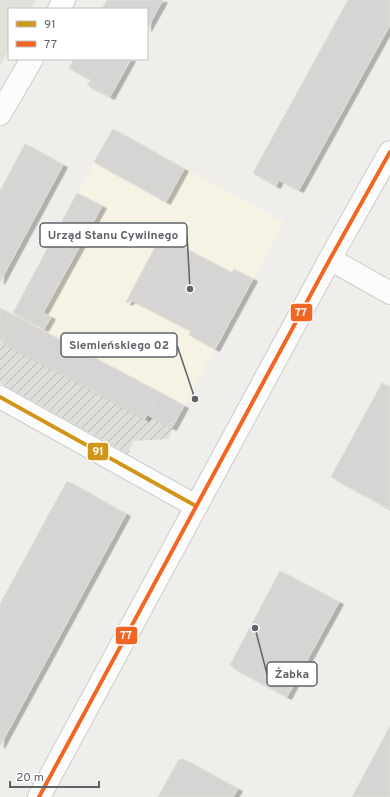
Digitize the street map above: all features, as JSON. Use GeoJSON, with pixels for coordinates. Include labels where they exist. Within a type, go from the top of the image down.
{"type":"FeatureCollection","features":[{"type":"Feature","properties":{"kind":"street"},"geometry":{"type":"LineString","coordinates":[[0,114],[31,60]]}},
{"type":"Feature","properties":{"kind":"street"},"geometry":{"type":"LineString","coordinates":[[39,797],[330,259],[390,152]]}},
{"type":"Feature","properties":{"kind":"street"},"geometry":{"type":"LineString","coordinates":[[330,259],[390,293]]}},
{"type":"Feature","properties":{"kind":"street"},"geometry":{"type":"LineString","coordinates":[[0,396],[196,506]]}},
{"type":"Feature","properties":{"kind":"shaded area"},"geometry":{"type":"Polygon","coordinates":[[[0,0],[36,0],[32,8],[8,8],[8,52],[0,66],[0,0]]]}},
{"type":"Feature","properties":{"kind":"shaded area"},"geometry":{"type":"Polygon","coordinates":[[[113,129],[284,222],[184,406],[15,316],[13,313],[113,129]]]}},
{"type":"Feature","properties":{"kind":"shaded area"},"geometry":{"type":"Polygon","coordinates":[[[15,316],[184,406],[168,439],[133,441],[128,454],[0,383],[0,345],[15,316]]]}},
{"type":"Feature","properties":{"kind":"building"},"geometry":{"type":"Polygon","coordinates":[[[107,0],[163,0],[148,27],[148,8],[103,8],[107,0]]]}},
{"type":"Feature","properties":{"kind":"building"},"geometry":{"type":"Polygon","coordinates":[[[348,0],[390,0],[390,25],[299,190],[279,180],[276,186],[253,173],[348,0]]]}},
{"type":"Feature","properties":{"kind":"building"},"geometry":{"type":"Polygon","coordinates":[[[73,60],[130,60],[110,97],[87,85],[91,80],[69,68],[73,60]]]}},
{"type":"Feature","properties":{"kind":"building"},"geometry":{"type":"Polygon","coordinates":[[[113,129],[184,169],[166,202],[94,162],[113,129]]]}},
{"type":"Feature","properties":{"kind":"building"},"geometry":{"type":"Polygon","coordinates":[[[25,144],[63,165],[0,282],[0,191],[25,144]]]}},
{"type":"Feature","properties":{"kind":"building"},"geometry":{"type":"Polygon","coordinates":[[[77,193],[102,206],[43,313],[51,317],[44,329],[13,313],[77,193]]]}},
{"type":"Feature","properties":{"kind":"building"},"geometry":{"type":"Polygon","coordinates":[[[163,232],[166,233],[164,237],[232,273],[234,269],[253,279],[215,349],[189,335],[191,331],[131,300],[128,303],[126,302],[163,232]]]}},
{"type":"Feature","properties":{"kind":"building"},"geometry":{"type":"Polygon","coordinates":[[[0,308],[15,316],[1,342],[0,342],[0,308]]]}},
{"type":"Feature","properties":{"kind":"building"},"geometry":{"type":"Polygon","coordinates":[[[15,316],[159,392],[145,419],[1,342],[15,316]]]}},
{"type":"Feature","properties":{"kind":"building"},"geometry":{"type":"Polygon","coordinates":[[[382,383],[390,387],[389,509],[331,477],[382,383]]]}},
{"type":"Feature","properties":{"kind":"building"},"geometry":{"type":"Polygon","coordinates":[[[159,392],[184,406],[172,428],[148,415],[159,392]]]}},
{"type":"Feature","properties":{"kind":"building"},"geometry":{"type":"Polygon","coordinates":[[[67,481],[126,514],[0,746],[0,604],[67,481]]]}},
{"type":"Feature","properties":{"kind":"building"},"geometry":{"type":"Polygon","coordinates":[[[280,571],[339,602],[287,697],[230,665],[280,571]]]}},
{"type":"Feature","properties":{"kind":"building"},"geometry":{"type":"Polygon","coordinates":[[[390,726],[390,797],[352,797],[371,762],[390,726]]]}},
{"type":"Feature","properties":{"kind":"building"},"geometry":{"type":"Polygon","coordinates":[[[179,759],[183,759],[238,789],[233,797],[158,797],[179,759]]]}},
{"type":"Feature","properties":{"kind":"transit line","name":"77"},"geometry":{"type":"LineString","coordinates":[[39,797],[330,259],[390,152]]}},
{"type":"Feature","properties":{"kind":"transit line","name":"91"},"geometry":{"type":"LineString","coordinates":[[0,397],[196,506]]}},
{"type":"Feature","properties":{"kind":"place","name":"Urząd Stanu Cywilnego"},"geometry":{"type":"Point","coordinates":[190,289]}},
{"type":"Feature","properties":{"kind":"place","name":"Siemieńskiego 02"},"geometry":{"type":"Point","coordinates":[195,399]}},
{"type":"Feature","properties":{"kind":"place","name":"Żabka"},"geometry":{"type":"Point","coordinates":[255,628]}}]}
